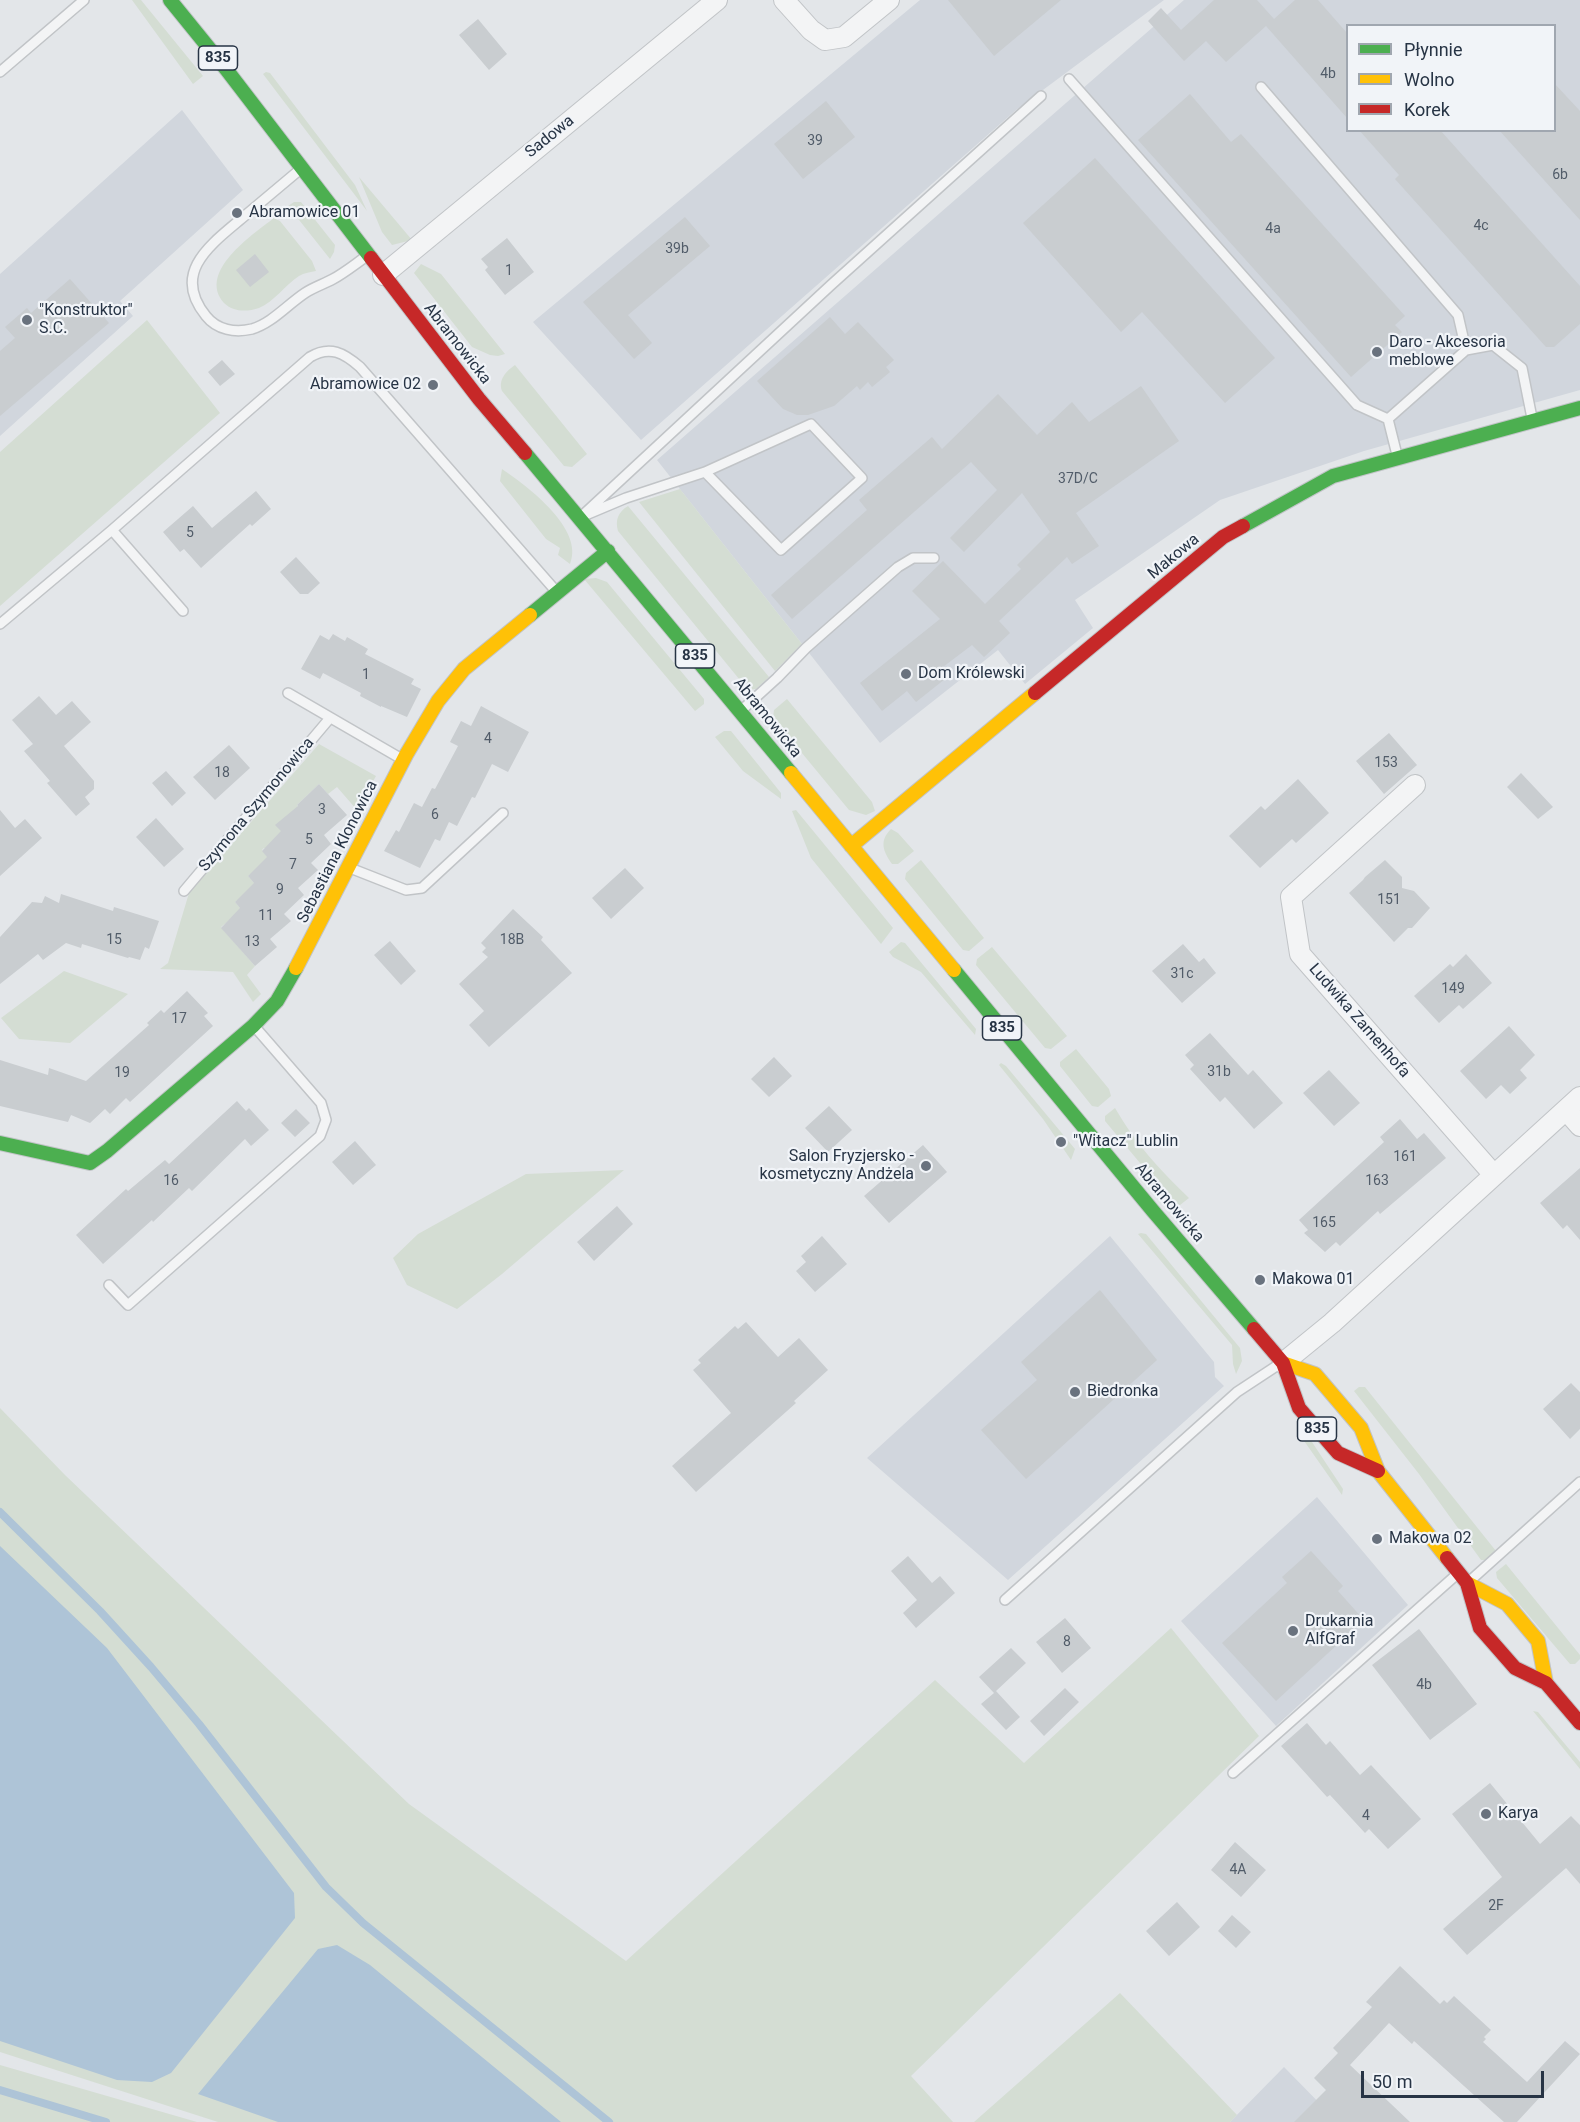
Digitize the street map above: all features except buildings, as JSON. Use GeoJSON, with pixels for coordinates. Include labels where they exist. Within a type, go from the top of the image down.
{"type":"FeatureCollection","features":[{"type":"Feature","properties":{"kind":"main road","name":"Abramowicka"},"geometry":{"type":"LineString","coordinates":[[170,0],[226,69],[479,399],[580,517],[1153,1211],[1283,1363],[1299,1408],[1338,1453],[1378,1471]]}},
{"type":"Feature","properties":{"kind":"main road","name":"Makowa"},"geometry":{"type":"LineString","coordinates":[[852,846],[1223,537],[1334,476],[1580,408]]}},
{"type":"Feature","properties":{"kind":"main road","name":"Sebastiana Klonowica"},"geometry":{"type":"LineString","coordinates":[[0,1143],[90,1162],[107,1152],[253,1026],[285,989],[434,706],[458,676],[608,551]]}},
{"type":"Feature","properties":{"kind":"main road","name":"Abramowicka"},"geometry":{"type":"LineString","coordinates":[[1283,1363],[1315,1374],[1361,1428],[1378,1471],[1463,1578],[1480,1628],[1515,1668],[1546,1683],[1580,1723]]}},
{"type":"Feature","properties":{"kind":"main road","name":"Abramowicka"},"geometry":{"type":"LineString","coordinates":[[1463,1578],[1507,1604],[1538,1641],[1546,1683]]}},
{"type":"Feature","properties":{"kind":"street","name":"Sadowa"},"geometry":{"type":"LineString","coordinates":[[384,275],[717,0]]}},
{"type":"Feature","properties":{"kind":"street"},"geometry":{"type":"LineString","coordinates":[[784,0],[811,30],[825,40],[844,37],[889,0]]}},
{"type":"Feature","properties":{"kind":"street","name":"Ludwika Zamenhofa"},"geometry":{"type":"LineString","coordinates":[[1415,785],[1291,897],[1300,954],[1494,1175]]}},
{"type":"Feature","properties":{"kind":"street"},"geometry":{"type":"LineString","coordinates":[[1283,1363],[1332,1323],[1573,1103],[1580,1126]]}},
{"type":"Feature","properties":{"kind":"lane"},"geometry":{"type":"LineString","coordinates":[[0,72],[84,0]]}},
{"type":"Feature","properties":{"kind":"lane"},"geometry":{"type":"LineString","coordinates":[[1069,79],[1357,405],[1388,419]]}},
{"type":"Feature","properties":{"kind":"lane"},"geometry":{"type":"LineString","coordinates":[[1261,87],[1458,315],[1466,350]]}},
{"type":"Feature","properties":{"kind":"lane"},"geometry":{"type":"LineString","coordinates":[[580,517],[822,293],[1041,96]]}},
{"type":"Feature","properties":{"kind":"lane"},"geometry":{"type":"LineString","coordinates":[[302,169],[204,251],[193,282],[198,304],[204,314],[217,326],[232,331],[259,326],[303,294],[339,276],[368,255]]}},
{"type":"Feature","properties":{"kind":"lane"},"geometry":{"type":"LineString","coordinates":[[1388,419],[1466,350],[1493,345],[1522,368],[1533,421]]}},
{"type":"Feature","properties":{"kind":"lane"},"geometry":{"type":"LineString","coordinates":[[0,624],[112,530],[309,357],[318,352],[330,350],[339,352],[360,367],[557,592]]}},
{"type":"Feature","properties":{"kind":"lane"},"geometry":{"type":"LineString","coordinates":[[1388,419],[1398,457]]}},
{"type":"Feature","properties":{"kind":"lane"},"geometry":{"type":"LineString","coordinates":[[580,517],[626,498],[705,472],[811,424],[862,478],[781,549],[705,472]]}},
{"type":"Feature","properties":{"kind":"lane"},"geometry":{"type":"LineString","coordinates":[[112,530],[183,611]]}},
{"type":"Feature","properties":{"kind":"lane"},"geometry":{"type":"LineString","coordinates":[[740,711],[806,648],[898,567],[913,558],[934,558]]}},
{"type":"Feature","properties":{"kind":"lane"},"geometry":{"type":"LineString","coordinates":[[288,693],[404,760]]}},
{"type":"Feature","properties":{"kind":"lane","name":"Szymona Szymonowica"},"geometry":{"type":"LineString","coordinates":[[184,891],[330,718]]}},
{"type":"Feature","properties":{"kind":"lane"},"geometry":{"type":"LineString","coordinates":[[348,867],[406,890],[422,888],[503,813]]}},
{"type":"Feature","properties":{"kind":"lane"},"geometry":{"type":"LineString","coordinates":[[109,1285],[129,1305],[320,1136],[326,1120],[321,1103],[253,1026]]}},
{"type":"Feature","properties":{"kind":"lane"},"geometry":{"type":"LineString","coordinates":[[1005,1600],[1237,1392],[1283,1363]]}},
{"type":"Feature","properties":{"kind":"lane"},"geometry":{"type":"LineString","coordinates":[[1233,1773],[1580,1482]]}},
{"type":"Feature","properties":{"kind":"shaded area"},"geometry":{"type":"Polygon","coordinates":[[[132,0],[141,0],[203,76],[193,84],[132,0]]]}},
{"type":"Feature","properties":{"kind":"shaded area"},"geometry":{"type":"Polygon","coordinates":[[[920,0],[1164,0],[1016,110],[641,440],[533,322],[920,0]]]}},
{"type":"Feature","properties":{"kind":"shaded area"},"geometry":{"type":"Polygon","coordinates":[[[1184,0],[1580,0],[1580,390],[1364,451],[1220,500],[1075,600],[1093,628],[1025,684],[998,650],[880,743],[657,460],[1184,0]]]}},
{"type":"Feature","properties":{"kind":"shaded area"},"geometry":{"type":"Polygon","coordinates":[[[270,73],[355,185],[367,211],[263,74],[270,73]]]}},
{"type":"Feature","properties":{"kind":"shaded area"},"geometry":{"type":"Polygon","coordinates":[[[182,110],[243,190],[120,301],[133,316],[0,436],[0,274],[182,110]]]}},
{"type":"Feature","properties":{"kind":"shaded area"},"geometry":{"type":"Polygon","coordinates":[[[359,177],[412,240],[392,245],[382,232],[359,177]]]}},
{"type":"Feature","properties":{"kind":"shaded area"},"geometry":{"type":"Polygon","coordinates":[[[294,202],[301,202],[335,245],[330,259],[288,206],[294,202]]]}},
{"type":"Feature","properties":{"kind":"shaded area"},"geometry":{"type":"Polygon","coordinates":[[[274,218],[280,221],[312,261],[316,271],[299,276],[270,302],[259,308],[236,310],[224,303],[217,291],[217,279],[222,267],[241,244],[274,218]]]}},
{"type":"Feature","properties":{"kind":"shaded area"},"geometry":{"type":"Polygon","coordinates":[[[421,264],[441,274],[505,354],[490,355],[472,347],[414,273],[421,264]]]}},
{"type":"Feature","properties":{"kind":"shaded area"},"geometry":{"type":"Polygon","coordinates":[[[147,320],[220,413],[0,606],[0,452],[147,320]]]}},
{"type":"Feature","properties":{"kind":"shaded area"},"geometry":{"type":"Polygon","coordinates":[[[515,365],[587,454],[572,467],[564,466],[502,391],[501,383],[504,376],[515,365]]]}},
{"type":"Feature","properties":{"kind":"shaded area"},"geometry":{"type":"Polygon","coordinates":[[[502,469],[538,497],[562,523],[569,537],[572,551],[570,564],[558,555],[560,548],[546,539],[500,481],[502,469]]]}},
{"type":"Feature","properties":{"kind":"shaded area"},"geometry":{"type":"Polygon","coordinates":[[[680,489],[802,644],[775,671],[639,502],[680,489]]]}},
{"type":"Feature","properties":{"kind":"shaded area"},"geometry":{"type":"Polygon","coordinates":[[[628,506],[769,677],[756,689],[749,690],[744,685],[618,531],[618,517],[628,506]]]}},
{"type":"Feature","properties":{"kind":"shaded area"},"geometry":{"type":"Polygon","coordinates":[[[596,578],[607,582],[704,699],[704,704],[695,711],[584,579],[596,578]]]}},
{"type":"Feature","properties":{"kind":"shaded area"},"geometry":{"type":"Polygon","coordinates":[[[787,699],[872,802],[875,811],[866,815],[849,810],[773,718],[774,710],[787,699]]]}},
{"type":"Feature","properties":{"kind":"shaded area"},"geometry":{"type":"Polygon","coordinates":[[[724,731],[731,731],[781,793],[781,799],[743,771],[715,737],[724,731]]]}},
{"type":"Feature","properties":{"kind":"shaded area"},"geometry":{"type":"Polygon","coordinates":[[[319,744],[376,776],[357,810],[337,787],[328,794],[319,784],[297,805],[283,833],[262,850],[269,859],[248,876],[256,885],[235,902],[242,910],[221,927],[255,966],[247,975],[261,994],[253,1002],[233,972],[160,969],[168,963],[189,893],[319,744]]]}},
{"type":"Feature","properties":{"kind":"shaded area"},"geometry":{"type":"Polygon","coordinates":[[[796,810],[893,928],[881,944],[811,858],[792,811],[796,810]]]}},
{"type":"Feature","properties":{"kind":"shaded area"},"geometry":{"type":"Polygon","coordinates":[[[891,829],[898,833],[914,851],[898,864],[892,864],[886,855],[884,846],[887,833],[891,829]]]}},
{"type":"Feature","properties":{"kind":"shaded area"},"geometry":{"type":"Polygon","coordinates":[[[921,860],[984,938],[969,951],[963,950],[905,879],[906,873],[921,860]]]}},
{"type":"Feature","properties":{"kind":"shaded area"},"geometry":{"type":"Polygon","coordinates":[[[901,942],[905,943],[976,1029],[975,1035],[921,972],[893,957],[889,952],[901,942]]]}},
{"type":"Feature","properties":{"kind":"shaded area"},"geometry":{"type":"Polygon","coordinates":[[[992,947],[1067,1036],[1051,1049],[1045,1048],[976,965],[977,959],[992,947]]]}},
{"type":"Feature","properties":{"kind":"shaded area"},"geometry":{"type":"Polygon","coordinates":[[[64,971],[128,994],[70,1043],[19,1039],[1,1018],[64,971]]]}},
{"type":"Feature","properties":{"kind":"shaded area"},"geometry":{"type":"Polygon","coordinates":[[[1076,1049],[1109,1089],[1111,1096],[1098,1107],[1092,1106],[1060,1066],[1060,1062],[1076,1049]]]}},
{"type":"Feature","properties":{"kind":"shaded area"},"geometry":{"type":"Polygon","coordinates":[[[1001,1063],[1006,1066],[1075,1149],[1071,1160],[1043,1119],[999,1065],[1001,1063]]]}},
{"type":"Feature","properties":{"kind":"shaded area"},"geometry":{"type":"Polygon","coordinates":[[[1115,1108],[1149,1156],[1189,1198],[1180,1205],[1175,1205],[1105,1121],[1105,1116],[1115,1108]]]}},
{"type":"Feature","properties":{"kind":"shaded area"},"geometry":{"type":"Polygon","coordinates":[[[624,1170],[502,1274],[457,1309],[407,1285],[393,1258],[418,1234],[526,1174],[624,1170]]]}},
{"type":"Feature","properties":{"kind":"shaded area"},"geometry":{"type":"Polygon","coordinates":[[[1138,1234],[1146,1234],[1240,1348],[1242,1361],[1236,1374],[1232,1345],[1138,1234]]]}},
{"type":"Feature","properties":{"kind":"shaded area"},"geometry":{"type":"Polygon","coordinates":[[[1110,1236],[1214,1362],[1215,1377],[1224,1386],[1008,1580],[867,1458],[1110,1236]]]}},
{"type":"Feature","properties":{"kind":"shaded area"},"geometry":{"type":"Polygon","coordinates":[[[1359,1387],[1365,1387],[1496,1551],[1487,1560],[1481,1560],[1419,1474],[1354,1391],[1359,1387]]]}},
{"type":"Feature","properties":{"kind":"shaded area"},"geometry":{"type":"Polygon","coordinates":[[[0,1408],[65,1475],[409,1804],[626,1961],[935,1680],[1024,1763],[1171,1628],[1259,1736],[911,2076],[953,2122],[218,2122],[0,2052],[0,1408]]]}},
{"type":"Feature","properties":{"kind":"shaded area"},"geometry":{"type":"Polygon","coordinates":[[[1302,1438],[1310,1439],[1343,1489],[1342,1495],[1302,1438]]]}},
{"type":"Feature","properties":{"kind":"shaded area"},"geometry":{"type":"Polygon","coordinates":[[[1317,1497],[1408,1605],[1276,1726],[1181,1621],[1317,1497]]]}},
{"type":"Feature","properties":{"kind":"shaded area"},"geometry":{"type":"Polygon","coordinates":[[[1506,1564],[1580,1655],[1580,1659],[1575,1664],[1570,1664],[1497,1578],[1496,1572],[1506,1564]]]}},
{"type":"Feature","properties":{"kind":"shaded area"},"geometry":{"type":"Polygon","coordinates":[[[1533,1711],[1538,1712],[1580,1762],[1580,1769],[1533,1711]]]}},
{"type":"Feature","properties":{"kind":"shaded area"},"geometry":{"type":"Polygon","coordinates":[[[1120,1993],[1237,2115],[1230,2122],[974,2122],[1120,1993]]]}},
{"type":"Feature","properties":{"kind":"shaded area"},"geometry":{"type":"Polygon","coordinates":[[[0,2065],[197,2122],[0,2122],[0,2065]]]}},
{"type":"Feature","properties":{"kind":"shaded area"},"geometry":{"type":"Polygon","coordinates":[[[1284,2067],[1337,2122],[1230,2122],[1284,2067]]]}},
{"type":"Feature","properties":{"kind":"water"},"geometry":{"type":"Polygon","coordinates":[[[0,1546],[107,1648],[294,1893],[295,1918],[171,2073],[152,2082],[117,2080],[0,2041],[0,1546]]]}},
{"type":"Feature","properties":{"kind":"water"},"geometry":{"type":"Polygon","coordinates":[[[337,1945],[370,1965],[561,2122],[278,2122],[198,2094],[318,1949],[337,1945]]]}},
{"type":"Feature","properties":{"kind":"waterway"},"geometry":{"type":"LineString","coordinates":[[0,1512],[100,1611],[151,1667],[199,1724],[326,1887],[363,1923],[609,2122]]}},
{"type":"Feature","properties":{"kind":"waterway"},"geometry":{"type":"LineString","coordinates":[[0,2090],[106,2122]]}},
{"type":"Feature","properties":{"kind":"traffic: fast"},"geometry":{"type":"LineString","coordinates":[[170,0],[371,258]]}},
{"type":"Feature","properties":{"kind":"traffic: fast"},"geometry":{"type":"LineString","coordinates":[[1243,526],[1333,476],[1580,408]]}},
{"type":"Feature","properties":{"kind":"traffic: fast"},"geometry":{"type":"LineString","coordinates":[[525,453],[791,773]]}},
{"type":"Feature","properties":{"kind":"traffic: fast"},"geometry":{"type":"LineString","coordinates":[[530,615],[608,551]]}},
{"type":"Feature","properties":{"kind":"traffic: fast"},"geometry":{"type":"LineString","coordinates":[[0,1143],[90,1163],[253,1026],[277,1001],[296,968]]}},
{"type":"Feature","properties":{"kind":"traffic: fast"},"geometry":{"type":"LineString","coordinates":[[954,970],[1153,1211],[1254,1329]]}},
{"type":"Feature","properties":{"kind":"traffic: slow"},"geometry":{"type":"LineString","coordinates":[[296,968],[406,755],[438,701],[464,669],[530,615]]}},
{"type":"Feature","properties":{"kind":"traffic: slow"},"geometry":{"type":"LineString","coordinates":[[851,846],[1035,693]]}},
{"type":"Feature","properties":{"kind":"traffic: slow"},"geometry":{"type":"LineString","coordinates":[[791,773],[954,970]]}},
{"type":"Feature","properties":{"kind":"traffic: slow"},"geometry":{"type":"LineString","coordinates":[[1283,1363],[1315,1374],[1361,1428],[1378,1471],[1447,1558]]}},
{"type":"Feature","properties":{"kind":"traffic: slow"},"geometry":{"type":"LineString","coordinates":[[1467,1583],[1507,1604],[1538,1641],[1546,1683]]}},
{"type":"Feature","properties":{"kind":"traffic: jam"},"geometry":{"type":"LineString","coordinates":[[371,258],[479,399],[525,453]]}},
{"type":"Feature","properties":{"kind":"traffic: jam"},"geometry":{"type":"LineString","coordinates":[[1035,693],[1223,537],[1243,526]]}},
{"type":"Feature","properties":{"kind":"traffic: jam"},"geometry":{"type":"LineString","coordinates":[[1254,1329],[1283,1363],[1299,1408],[1338,1453],[1378,1471]]}},
{"type":"Feature","properties":{"kind":"traffic: jam"},"geometry":{"type":"LineString","coordinates":[[1447,1558],[1467,1583],[1480,1628],[1515,1668],[1546,1683],[1580,1723]]}},
{"type":"Feature","properties":{"kind":"place","name":"Abramowice 01"},"geometry":{"type":"Point","coordinates":[237,213]}},
{"type":"Feature","properties":{"kind":"place","name":"\"Konstruktor\" S.C."},"geometry":{"type":"Point","coordinates":[27,320]}},
{"type":"Feature","properties":{"kind":"place","name":"Daro - Akcesoria meblowe"},"geometry":{"type":"Point","coordinates":[1377,352]}},
{"type":"Feature","properties":{"kind":"place","name":"Abramowice 02"},"geometry":{"type":"Point","coordinates":[433,385]}},
{"type":"Feature","properties":{"kind":"place","name":"Dom Królewski"},"geometry":{"type":"Point","coordinates":[906,674]}},
{"type":"Feature","properties":{"kind":"place","name":"\"Witacz\" Lublin"},"geometry":{"type":"Point","coordinates":[1061,1142]}},
{"type":"Feature","properties":{"kind":"place","name":"Salon Fryzjersko - kosmetyczny Andżela"},"geometry":{"type":"Point","coordinates":[926,1166]}},
{"type":"Feature","properties":{"kind":"place","name":"Makowa 01"},"geometry":{"type":"Point","coordinates":[1260,1280]}},
{"type":"Feature","properties":{"kind":"place","name":"Biedronka"},"geometry":{"type":"Point","coordinates":[1075,1392]}},
{"type":"Feature","properties":{"kind":"place","name":"Makowa 02"},"geometry":{"type":"Point","coordinates":[1377,1539]}},
{"type":"Feature","properties":{"kind":"place","name":"Drukarnia AlfGraf"},"geometry":{"type":"Point","coordinates":[1293,1631]}},
{"type":"Feature","properties":{"kind":"place","name":"Karya"},"geometry":{"type":"Point","coordinates":[1486,1814]}}]}
